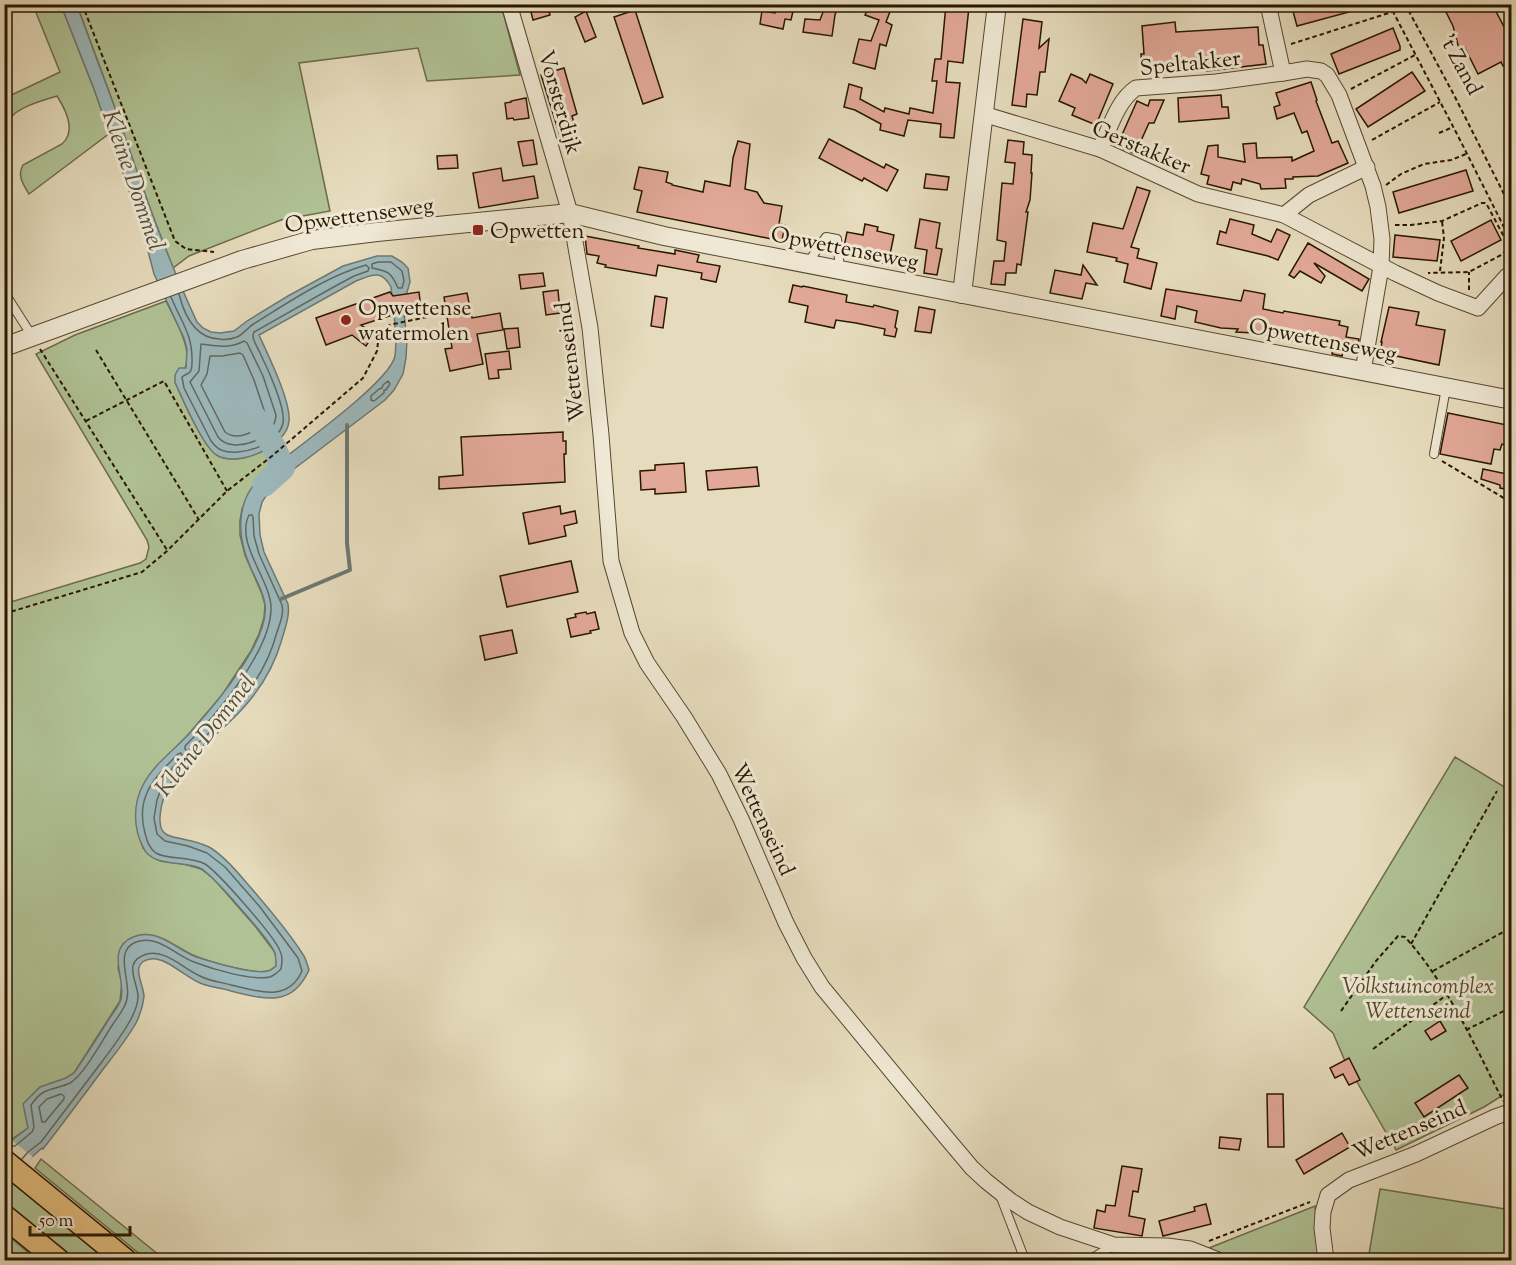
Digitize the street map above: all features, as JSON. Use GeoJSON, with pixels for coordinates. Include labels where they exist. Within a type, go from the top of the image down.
{"type":"FeatureCollection","features":[{"type":"Feature","properties":{"kind":"main road"},"geometry":{"type":"LineString","coordinates":[[12,1167],[125,1260]]}},
{"type":"Feature","properties":{"kind":"main road"},"geometry":{"type":"LineString","coordinates":[[4,1216],[58,1260]]}},
{"type":"Feature","properties":{"kind":"street","name":"Vorsterdijk"},"geometry":{"type":"LineString","coordinates":[[509,4],[570,213]]}},
{"type":"Feature","properties":{"kind":"street"},"geometry":{"type":"LineString","coordinates":[[962,294],[997,4]]}},
{"type":"Feature","properties":{"kind":"street"},"geometry":{"type":"LineString","coordinates":[[1268,4],[1283,73],[1307,69],[1321,70],[1327,75],[1339,95],[1375,194],[1382,239],[1381,267],[1363,371]]}},
{"type":"Feature","properties":{"kind":"street","name":"Speltakker"},"geometry":{"type":"LineString","coordinates":[[1100,148],[1123,100],[1136,87],[1216,82],[1283,73]]}},
{"type":"Feature","properties":{"kind":"street","name":"Gerstakker"},"geometry":{"type":"LineString","coordinates":[[983,114],[1100,148],[1198,194],[1284,215],[1381,267],[1478,308],[1507,276]]}},
{"type":"Feature","properties":{"kind":"street"},"geometry":{"type":"LineString","coordinates":[[1284,215],[1309,195],[1367,167]]}},
{"type":"Feature","properties":{"kind":"street","name":"Opwettenseweg"},"geometry":{"type":"LineString","coordinates":[[4,347],[242,260],[312,240],[570,213],[664,236],[840,271],[1512,400]]}},
{"type":"Feature","properties":{"kind":"street","name":"Wettenseind"},"geometry":{"type":"LineString","coordinates":[[570,213],[590,328],[611,561],[632,633],[646,663],[684,717],[719,774],[786,923],[822,987],[979,1174],[1028,1212],[1060,1227],[1114,1245],[1190,1249],[1218,1260]]}},
{"type":"Feature","properties":{"kind":"street","name":"Wettenseind"},"geometry":{"type":"LineString","coordinates":[[1328,1195],[1349,1180],[1416,1154],[1510,1111]]}},
{"type":"Feature","properties":{"kind":"street"},"geometry":{"type":"LineString","coordinates":[[1326,1260],[1322,1228],[1323,1212],[1328,1195]]}},
{"type":"Feature","properties":{"kind":"lane"},"geometry":{"type":"LineString","coordinates":[[807,264],[826,237],[837,239],[840,271]]}},
{"type":"Feature","properties":{"kind":"lane"},"geometry":{"type":"LineString","coordinates":[[4,292],[32,337]]}},
{"type":"Feature","properties":{"kind":"lane"},"geometry":{"type":"LineString","coordinates":[[1434,454],[1446,387]]}},
{"type":"Feature","properties":{"kind":"lane"},"geometry":{"type":"LineString","coordinates":[[998,1191],[1026,1260]]}},
{"type":"Feature","properties":{"kind":"lane"},"geometry":{"type":"LineString","coordinates":[[1089,1260],[1114,1245]]}},
{"type":"Feature","properties":{"kind":"path"},"geometry":{"type":"LineString","coordinates":[[82,4],[174,241],[186,249],[220,253]]}},
{"type":"Feature","properties":{"kind":"path"},"geometry":{"type":"LineString","coordinates":[[1389,4],[1454,127],[1511,246]]}},
{"type":"Feature","properties":{"kind":"path","name":"'t Zand"},"geometry":{"type":"LineString","coordinates":[[1405,4],[1512,210]]}},
{"type":"Feature","properties":{"kind":"path"},"geometry":{"type":"LineString","coordinates":[[1277,49],[1392,12]]}},
{"type":"Feature","properties":{"kind":"path","name":"'t Zand"},"geometry":{"type":"LineString","coordinates":[[1339,95],[1415,55]]}},
{"type":"Feature","properties":{"kind":"path"},"geometry":{"type":"LineString","coordinates":[[1359,147],[1440,102]]}},
{"type":"Feature","properties":{"kind":"path","name":"'t Zand"},"geometry":{"type":"LineString","coordinates":[[1439,133],[1454,127]]}},
{"type":"Feature","properties":{"kind":"path"},"geometry":{"type":"LineString","coordinates":[[1375,194],[1401,174],[1424,164],[1451,160],[1467,153]]}},
{"type":"Feature","properties":{"kind":"path"},"geometry":{"type":"LineString","coordinates":[[1380,225],[1411,225],[1442,221],[1486,203],[1511,246]]}},
{"type":"Feature","properties":{"kind":"path"},"geometry":{"type":"LineString","coordinates":[[1440,272],[1444,238],[1442,221]]}},
{"type":"Feature","properties":{"kind":"path"},"geometry":{"type":"LineString","coordinates":[[1422,273],[1469,272],[1501,255],[1511,246]]}},
{"type":"Feature","properties":{"kind":"path"},"geometry":{"type":"LineString","coordinates":[[4,612],[142,572],[200,520],[227,491],[272,456],[363,378],[377,351],[378,342],[389,325],[427,317]]}},
{"type":"Feature","properties":{"kind":"path"},"geometry":{"type":"LineString","coordinates":[[32,337],[167,551]]}},
{"type":"Feature","properties":{"kind":"path"},"geometry":{"type":"LineString","coordinates":[[96,350],[200,520]]}},
{"type":"Feature","properties":{"kind":"path"},"geometry":{"type":"LineString","coordinates":[[86,421],[164,381],[227,491]]}},
{"type":"Feature","properties":{"kind":"path"},"geometry":{"type":"LineString","coordinates":[[1434,454],[1438,459],[1512,503]]}},
{"type":"Feature","properties":{"kind":"path"},"geometry":{"type":"LineString","coordinates":[[1411,944],[1497,791]]}},
{"type":"Feature","properties":{"kind":"path"},"geometry":{"type":"LineString","coordinates":[[1432,971],[1512,927]]}},
{"type":"Feature","properties":{"kind":"path"},"geometry":{"type":"LineString","coordinates":[[1341,1011],[1376,961],[1398,936],[1405,937],[1448,994],[1510,1111]]}},
{"type":"Feature","properties":{"kind":"path"},"geometry":{"type":"LineString","coordinates":[[1372,1049],[1448,994]]}},
{"type":"Feature","properties":{"kind":"path"},"geometry":{"type":"LineString","coordinates":[[1466,1030],[1512,1007]]}},
{"type":"Feature","properties":{"kind":"path"},"geometry":{"type":"LineString","coordinates":[[1190,1249],[1328,1195]]}},
{"type":"Feature","properties":{"kind":"green space"},"geometry":{"type":"Polygon","coordinates":[[[33,5],[61,5],[110,133],[29,194],[21,176],[23,165],[62,144],[69,133],[68,120],[57,96],[31,104],[13,115],[8,125],[5,142],[5,98],[60,72],[33,5]]]}},
{"type":"Feature","properties":{"kind":"green space"},"geometry":{"type":"Polygon","coordinates":[[[77,5],[501,5],[520,75],[427,81],[418,48],[299,63],[330,211],[281,220],[189,256],[173,268],[143,192],[77,5]]]}},
{"type":"Feature","properties":{"kind":"green space"},"geometry":{"type":"Polygon","coordinates":[[[166,301],[182,335],[187,354],[184,370],[175,382],[194,422],[212,451],[218,456],[237,459],[255,454],[279,439],[287,455],[256,481],[242,509],[240,521],[240,535],[245,555],[265,605],[259,634],[251,651],[222,695],[154,770],[137,825],[143,848],[160,861],[201,869],[213,878],[274,951],[276,966],[261,972],[242,970],[195,956],[155,936],[141,935],[129,940],[123,944],[118,968],[122,982],[120,1001],[74,1073],[66,1078],[28,1128],[6,1143],[4,1142],[4,604],[140,563],[146,559],[149,547],[147,540],[36,354],[75,335],[166,301]]]}},
{"type":"Feature","properties":{"kind":"green space","name":"Volkstuincomplex Wettenseind"},"geometry":{"type":"Polygon","coordinates":[[[1455,757],[1511,791],[1511,1090],[1484,1107],[1396,1150],[1345,1061],[1333,1033],[1304,1007],[1455,757]]]}},
{"type":"Feature","properties":{"kind":"green space"},"geometry":{"type":"Polygon","coordinates":[[[41,1159],[165,1260],[147,1260],[35,1168],[41,1159]]]}},
{"type":"Feature","properties":{"kind":"green space"},"geometry":{"type":"Polygon","coordinates":[[[13,1179],[113,1260],[70,1260],[5,1206],[5,1190],[13,1179]]]}},
{"type":"Feature","properties":{"kind":"green space"},"geometry":{"type":"Polygon","coordinates":[[[1380,1189],[1511,1210],[1511,1260],[1368,1260],[1380,1189]]]}},
{"type":"Feature","properties":{"kind":"green space"},"geometry":{"type":"Polygon","coordinates":[[[1315,1206],[1320,1260],[1228,1260],[1209,1248],[1315,1206]]]}},
{"type":"Feature","properties":{"kind":"green space"},"geometry":{"type":"Polygon","coordinates":[[[5,1233],[37,1260],[5,1260],[5,1233]]]}},
{"type":"Feature","properties":{"kind":"water"},"geometry":{"type":"Polygon","coordinates":[[[61,5],[77,5],[166,249],[197,322],[203,328],[220,333],[234,331],[288,296],[343,266],[377,256],[392,256],[402,262],[408,268],[410,282],[403,306],[407,339],[406,358],[403,374],[394,390],[385,400],[290,472],[262,502],[259,514],[264,552],[288,604],[288,617],[276,658],[250,700],[180,769],[163,799],[160,817],[160,824],[167,835],[209,847],[228,862],[289,934],[304,957],[309,970],[294,990],[276,998],[266,998],[204,984],[157,959],[144,961],[140,964],[139,974],[144,1000],[139,1017],[132,1029],[43,1149],[32,1157],[5,1190],[5,1138],[6,1136],[12,1140],[28,1128],[23,1104],[40,1087],[74,1073],[117,1007],[122,991],[118,956],[125,942],[133,937],[150,935],[166,940],[196,957],[232,967],[261,972],[271,970],[276,966],[275,953],[263,935],[228,894],[206,873],[200,868],[160,861],[147,854],[137,832],[137,800],[152,771],[188,735],[230,685],[251,652],[262,629],[265,616],[264,599],[246,556],[241,534],[242,511],[250,490],[270,469],[340,415],[377,382],[389,368],[396,348],[391,287],[384,278],[376,275],[356,281],[259,335],[283,390],[289,412],[288,426],[284,434],[267,449],[241,458],[227,459],[210,449],[198,431],[175,382],[175,375],[179,368],[186,368],[187,349],[184,338],[154,274],[142,228],[94,89],[61,5]]]}},
{"type":"Feature","properties":{"kind":"pier"},"geometry":{"type":"Polygon","coordinates":[[[4,1136],[33,1157],[5,1192],[4,1136]]]}},
{"type":"Feature","properties":{"kind":"building"},"geometry":{"type":"Polygon","coordinates":[[[529,4],[547,4],[550,15],[533,20],[529,4]]]}},
{"type":"Feature","properties":{"kind":"building"},"geometry":{"type":"Polygon","coordinates":[[[777,4],[794,7],[791,20],[785,19],[783,29],[760,24],[762,11],[775,13],[777,4]]]}},
{"type":"Feature","properties":{"kind":"building"},"geometry":{"type":"Polygon","coordinates":[[[826,4],[839,4],[832,36],[803,32],[805,19],[820,20],[826,4]]]}},
{"type":"Feature","properties":{"kind":"building"},"geometry":{"type":"Polygon","coordinates":[[[870,4],[893,4],[886,22],[892,25],[886,46],[880,44],[875,69],[853,63],[859,39],[871,41],[879,20],[865,15],[870,4]]]}},
{"type":"Feature","properties":{"kind":"building"},"geometry":{"type":"Polygon","coordinates":[[[946,4],[969,7],[963,63],[948,61],[946,82],[960,83],[954,138],[940,137],[941,124],[908,120],[904,136],[880,130],[881,124],[855,110],[844,107],[849,84],[862,88],[860,99],[884,112],[885,108],[909,114],[910,108],[933,113],[937,81],[932,81],[935,59],[941,59],[946,4]]]}},
{"type":"Feature","properties":{"kind":"building"},"geometry":{"type":"Polygon","coordinates":[[[1291,4],[1364,4],[1364,8],[1297,26],[1291,4]]]}},
{"type":"Feature","properties":{"kind":"building"},"geometry":{"type":"Polygon","coordinates":[[[1442,4],[1492,4],[1512,42],[1512,60],[1503,66],[1501,62],[1478,74],[1465,48],[1459,49],[1453,26],[1442,4]]]}},
{"type":"Feature","properties":{"kind":"building"},"geometry":{"type":"Polygon","coordinates":[[[635,10],[663,97],[643,104],[614,17],[635,10]]]}},
{"type":"Feature","properties":{"kind":"building"},"geometry":{"type":"Polygon","coordinates":[[[586,11],[596,37],[585,42],[575,17],[586,11]]]}},
{"type":"Feature","properties":{"kind":"building"},"geometry":{"type":"Polygon","coordinates":[[[1023,19],[1042,22],[1039,48],[1049,39],[1045,72],[1040,72],[1037,95],[1027,94],[1026,107],[1012,105],[1023,19]]]}},
{"type":"Feature","properties":{"kind":"building"},"geometry":{"type":"Polygon","coordinates":[[[1175,22],[1176,32],[1258,27],[1259,45],[1263,45],[1266,64],[1207,71],[1206,69],[1142,74],[1141,54],[1144,54],[1142,26],[1175,22]]]}},
{"type":"Feature","properties":{"kind":"building"},"geometry":{"type":"Polygon","coordinates":[[[1393,28],[1400,50],[1339,74],[1331,54],[1393,28]]]}},
{"type":"Feature","properties":{"kind":"building"},"geometry":{"type":"Polygon","coordinates":[[[564,68],[577,114],[572,116],[576,130],[560,136],[541,75],[564,68]]]}},
{"type":"Feature","properties":{"kind":"building"},"geometry":{"type":"Polygon","coordinates":[[[1412,72],[1425,91],[1368,127],[1356,109],[1412,72]]]}},
{"type":"Feature","properties":{"kind":"building"},"geometry":{"type":"Polygon","coordinates":[[[1071,74],[1086,83],[1090,74],[1113,84],[1096,125],[1072,115],[1075,108],[1059,101],[1071,74]]]}},
{"type":"Feature","properties":{"kind":"building"},"geometry":{"type":"Polygon","coordinates":[[[1311,82],[1332,143],[1338,141],[1348,163],[1318,176],[1285,179],[1286,188],[1261,189],[1260,184],[1242,179],[1241,184],[1233,182],[1231,190],[1207,184],[1209,176],[1201,174],[1208,146],[1218,145],[1218,157],[1245,162],[1243,144],[1256,143],[1257,158],[1292,157],[1292,161],[1314,151],[1307,131],[1302,133],[1294,113],[1277,119],[1274,107],[1280,105],[1276,93],[1311,82]]]}},
{"type":"Feature","properties":{"kind":"building"},"geometry":{"type":"Polygon","coordinates":[[[1221,95],[1222,107],[1228,107],[1229,118],[1179,122],[1178,98],[1221,95]]]}},
{"type":"Feature","properties":{"kind":"building"},"geometry":{"type":"Polygon","coordinates":[[[526,98],[529,118],[507,119],[505,103],[526,98]]]}},
{"type":"Feature","properties":{"kind":"building"},"geometry":{"type":"Polygon","coordinates":[[[1150,100],[1164,100],[1154,123],[1149,123],[1135,154],[1117,146],[1137,101],[1148,106],[1150,100]]]}},
{"type":"Feature","properties":{"kind":"building"},"geometry":{"type":"Polygon","coordinates":[[[829,139],[884,168],[886,164],[898,170],[887,191],[864,178],[862,181],[819,158],[829,139]]]}},
{"type":"Feature","properties":{"kind":"building"},"geometry":{"type":"Polygon","coordinates":[[[533,140],[537,164],[523,166],[518,142],[533,140]]]}},
{"type":"Feature","properties":{"kind":"building"},"geometry":{"type":"Polygon","coordinates":[[[1008,140],[1024,142],[1023,154],[1032,155],[1032,173],[1021,265],[1017,264],[1016,273],[1006,273],[1005,285],[991,284],[994,261],[1004,261],[1006,242],[997,240],[1002,183],[1013,184],[1015,163],[1005,162],[1008,140]]]}},
{"type":"Feature","properties":{"kind":"building"},"geometry":{"type":"Polygon","coordinates":[[[738,141],[750,144],[745,189],[757,192],[764,203],[782,206],[779,224],[785,225],[782,241],[637,212],[642,191],[634,189],[639,167],[668,172],[666,182],[703,192],[705,181],[730,186],[733,158],[738,141]]]}},
{"type":"Feature","properties":{"kind":"building"},"geometry":{"type":"Polygon","coordinates":[[[457,155],[458,168],[438,169],[437,156],[457,155]]]}},
{"type":"Feature","properties":{"kind":"building"},"geometry":{"type":"Polygon","coordinates":[[[501,168],[503,181],[534,176],[538,198],[479,208],[473,173],[501,168]]]}},
{"type":"Feature","properties":{"kind":"building"},"geometry":{"type":"Polygon","coordinates":[[[1466,170],[1473,191],[1399,213],[1393,192],[1466,170]]]}},
{"type":"Feature","properties":{"kind":"building"},"geometry":{"type":"Polygon","coordinates":[[[926,174],[949,177],[947,190],[924,188],[926,174]]]}},
{"type":"Feature","properties":{"kind":"building"},"geometry":{"type":"Polygon","coordinates":[[[1137,187],[1150,191],[1131,247],[1139,249],[1137,258],[1157,263],[1151,289],[1124,282],[1128,264],[1116,261],[1117,258],[1087,252],[1093,223],[1123,229],[1137,187]]]}},
{"type":"Feature","properties":{"kind":"building"},"geometry":{"type":"Polygon","coordinates":[[[920,219],[940,223],[936,248],[942,249],[937,275],[924,273],[927,250],[915,248],[920,219]]]}},
{"type":"Feature","properties":{"kind":"building"},"geometry":{"type":"Polygon","coordinates":[[[1230,219],[1254,225],[1252,234],[1271,242],[1277,229],[1290,235],[1278,260],[1217,244],[1220,231],[1226,233],[1230,219]]]}},
{"type":"Feature","properties":{"kind":"building"},"geometry":{"type":"Polygon","coordinates":[[[1491,220],[1501,240],[1461,261],[1451,241],[1491,220]]]}},
{"type":"Feature","properties":{"kind":"building"},"geometry":{"type":"Polygon","coordinates":[[[865,224],[878,227],[877,231],[894,235],[888,264],[845,255],[847,232],[863,235],[865,224]]]}},
{"type":"Feature","properties":{"kind":"building"},"geometry":{"type":"Polygon","coordinates":[[[1395,235],[1440,240],[1437,261],[1393,257],[1395,235]]]}},
{"type":"Feature","properties":{"kind":"building"},"geometry":{"type":"Polygon","coordinates":[[[585,236],[639,246],[638,248],[675,254],[675,250],[699,255],[697,262],[720,266],[716,282],[701,279],[702,273],[658,265],[656,276],[605,267],[606,265],[597,263],[599,256],[587,254],[585,236]]]}},
{"type":"Feature","properties":{"kind":"building"},"geometry":{"type":"Polygon","coordinates":[[[1308,243],[1369,279],[1362,291],[1314,263],[1325,276],[1321,283],[1300,271],[1294,278],[1289,275],[1308,243]]]}},
{"type":"Feature","properties":{"kind":"building"},"geometry":{"type":"Polygon","coordinates":[[[1083,265],[1097,285],[1086,283],[1082,299],[1050,293],[1055,270],[1081,275],[1083,265]]]}},
{"type":"Feature","properties":{"kind":"building"},"geometry":{"type":"Polygon","coordinates":[[[543,273],[545,286],[521,289],[519,275],[543,273]]]}},
{"type":"Feature","properties":{"kind":"building"},"geometry":{"type":"Polygon","coordinates":[[[793,285],[847,295],[846,302],[873,307],[874,305],[898,311],[895,337],[884,335],[885,329],[856,323],[836,320],[834,328],[805,322],[808,306],[789,302],[793,285]]]}},
{"type":"Feature","properties":{"kind":"building"},"geometry":{"type":"Polygon","coordinates":[[[1166,289],[1241,301],[1244,290],[1265,294],[1263,309],[1340,321],[1339,325],[1348,327],[1346,337],[1359,339],[1357,350],[1344,348],[1342,356],[1332,354],[1335,339],[1312,334],[1310,344],[1254,333],[1236,332],[1238,329],[1195,322],[1197,311],[1177,306],[1175,319],[1161,316],[1166,289]]]}},
{"type":"Feature","properties":{"kind":"building"},"geometry":{"type":"Polygon","coordinates":[[[558,290],[560,313],[546,315],[543,292],[558,290]]]}},
{"type":"Feature","properties":{"kind":"building","name":"Opwettense watermolen"},"geometry":{"type":"Polygon","coordinates":[[[390,292],[393,296],[419,292],[421,309],[416,310],[417,314],[405,316],[405,311],[361,325],[374,334],[366,346],[352,335],[326,345],[316,318],[390,292]]]}},
{"type":"Feature","properties":{"kind":"building"},"geometry":{"type":"Polygon","coordinates":[[[467,293],[472,318],[500,313],[503,330],[477,334],[483,364],[450,371],[445,349],[452,348],[444,297],[467,293]]]}},
{"type":"Feature","properties":{"kind":"building"},"geometry":{"type":"Polygon","coordinates":[[[655,296],[667,298],[663,328],[651,326],[655,296]]]}},
{"type":"Feature","properties":{"kind":"building"},"geometry":{"type":"Polygon","coordinates":[[[919,307],[935,310],[931,333],[915,331],[919,307]]]}},
{"type":"Feature","properties":{"kind":"building"},"geometry":{"type":"Polygon","coordinates":[[[1389,307],[1419,312],[1416,325],[1445,330],[1439,365],[1380,354],[1389,307]]]}},
{"type":"Feature","properties":{"kind":"building"},"geometry":{"type":"Polygon","coordinates":[[[518,328],[520,347],[507,349],[504,329],[518,328]]]}},
{"type":"Feature","properties":{"kind":"building"},"geometry":{"type":"Polygon","coordinates":[[[509,351],[511,369],[498,370],[499,378],[489,379],[485,354],[509,351]]]}},
{"type":"Feature","properties":{"kind":"building"},"geometry":{"type":"Polygon","coordinates":[[[1448,413],[1512,426],[1512,446],[1502,444],[1500,450],[1494,449],[1491,464],[1440,454],[1448,413]]]}},
{"type":"Feature","properties":{"kind":"building"},"geometry":{"type":"Polygon","coordinates":[[[563,432],[563,441],[566,441],[565,482],[439,489],[439,477],[463,475],[461,437],[563,432]]]}},
{"type":"Feature","properties":{"kind":"building"},"geometry":{"type":"Polygon","coordinates":[[[684,463],[686,492],[655,494],[655,489],[641,490],[640,471],[655,470],[655,465],[684,463]]]}},
{"type":"Feature","properties":{"kind":"building"},"geometry":{"type":"Polygon","coordinates":[[[757,467],[759,486],[708,490],[706,471],[757,467]]]}},
{"type":"Feature","properties":{"kind":"building"},"geometry":{"type":"Polygon","coordinates":[[[1483,469],[1512,475],[1512,490],[1500,488],[1500,485],[1481,479],[1483,469]]]}},
{"type":"Feature","properties":{"kind":"building"},"geometry":{"type":"Polygon","coordinates":[[[560,506],[561,514],[575,511],[577,523],[564,526],[566,536],[529,544],[523,513],[560,506]]]}},
{"type":"Feature","properties":{"kind":"building"},"geometry":{"type":"Polygon","coordinates":[[[571,561],[578,592],[507,607],[500,576],[571,561]]]}},
{"type":"Feature","properties":{"kind":"building"},"geometry":{"type":"Polygon","coordinates":[[[586,612],[587,614],[595,612],[599,629],[571,637],[567,619],[576,617],[575,614],[586,612]]]}},
{"type":"Feature","properties":{"kind":"building"},"geometry":{"type":"Polygon","coordinates":[[[512,630],[517,653],[485,660],[480,636],[512,630]]]}},
{"type":"Feature","properties":{"kind":"building"},"geometry":{"type":"Polygon","coordinates":[[[1440,1021],[1446,1031],[1431,1040],[1425,1031],[1440,1021]]]}},
{"type":"Feature","properties":{"kind":"building"},"geometry":{"type":"Polygon","coordinates":[[[1349,1058],[1360,1080],[1349,1085],[1343,1074],[1335,1078],[1330,1068],[1349,1058]]]}},
{"type":"Feature","properties":{"kind":"building"},"geometry":{"type":"Polygon","coordinates":[[[1459,1075],[1468,1088],[1424,1117],[1415,1103],[1459,1075]]]}},
{"type":"Feature","properties":{"kind":"building"},"geometry":{"type":"Polygon","coordinates":[[[1267,1094],[1283,1094],[1284,1147],[1268,1147],[1267,1094]]]}},
{"type":"Feature","properties":{"kind":"building"},"geometry":{"type":"Polygon","coordinates":[[[1342,1133],[1350,1147],[1304,1174],[1296,1160],[1342,1133]]]}},
{"type":"Feature","properties":{"kind":"building"},"geometry":{"type":"Polygon","coordinates":[[[1220,1137],[1241,1139],[1239,1150],[1219,1148],[1220,1137]]]}},
{"type":"Feature","properties":{"kind":"building"},"geometry":{"type":"Polygon","coordinates":[[[1122,1166],[1142,1169],[1138,1192],[1133,1191],[1129,1216],[1145,1219],[1142,1236],[1094,1228],[1097,1210],[1105,1212],[1106,1205],[1115,1206],[1122,1166]]]}},
{"type":"Feature","properties":{"kind":"building"},"geometry":{"type":"Polygon","coordinates":[[[1206,1204],[1211,1224],[1163,1236],[1159,1221],[1195,1211],[1194,1207],[1206,1204]]]}},
{"type":"Feature","properties":{"kind":"waterway","name":"Kleine Dommel"},"geometry":{"type":"LineString","coordinates":[[255,418],[274,447],[283,468],[264,485]]}},
{"type":"Feature","properties":{"kind":"waterway"},"geometry":{"type":"LineString","coordinates":[[281,599],[350,570],[347,543],[347,425]]}},
{"type":"Feature","properties":{"kind":"place","name":"Opwetten"},"geometry":{"type":"Point","coordinates":[478,230]}},
{"type":"Feature","properties":{"kind":"place","name":"Opwettense watermolen"},"geometry":{"type":"Point","coordinates":[346,320]}}]}
